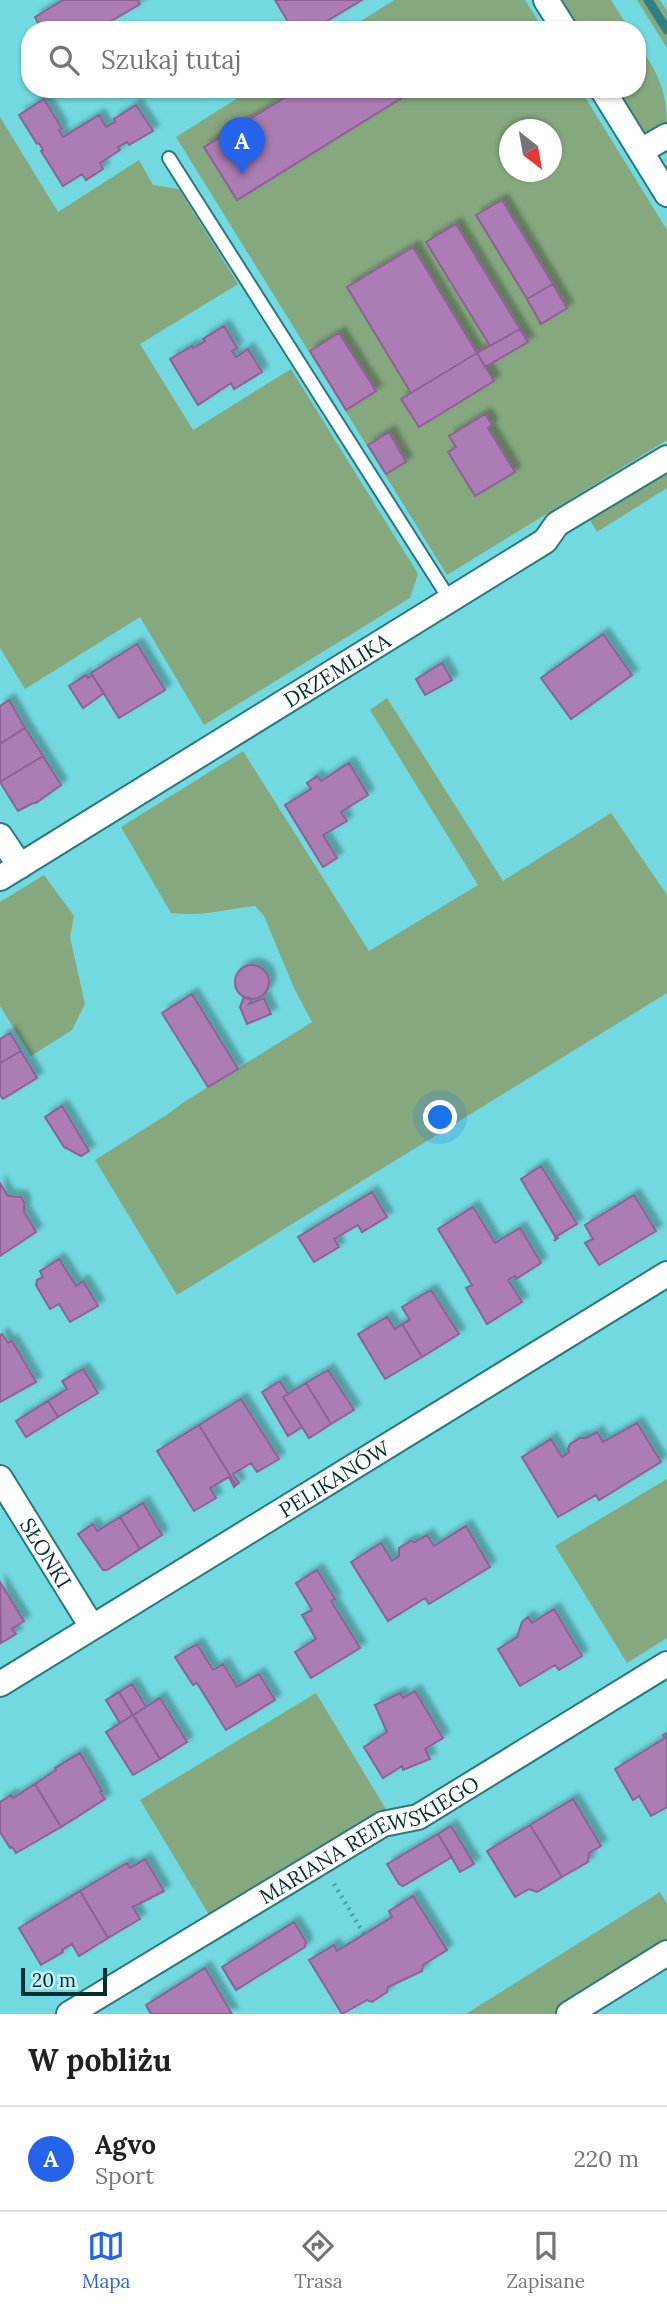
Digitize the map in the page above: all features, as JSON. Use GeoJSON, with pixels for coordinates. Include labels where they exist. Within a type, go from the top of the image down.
{"type":"FeatureCollection","features":[{"type":"Feature","properties":{"kind":"street"},"geometry":{"type":"LineString","coordinates":[[546,0],[559,21]]}},
{"type":"Feature","properties":{"kind":"street"},"geometry":{"type":"LineString","coordinates":[[608,98],[641,151],[663,179]]}},
{"type":"Feature","properties":{"kind":"street"},"geometry":{"type":"LineString","coordinates":[[641,151],[667,136]]}},
{"type":"Feature","properties":{"kind":"street","name":"DRZEMLIKA"},"geometry":{"type":"LineString","coordinates":[[10,872],[545,541],[558,524],[667,458]]}},
{"type":"Feature","properties":{"kind":"street"},"geometry":{"type":"LineString","coordinates":[[0,836],[10,872]]}},
{"type":"Feature","properties":{"kind":"street","name":"PELIKANÓW"},"geometry":{"type":"LineString","coordinates":[[0,1684],[667,1274]]}},
{"type":"Feature","properties":{"kind":"street","name":"SŁONKI"},"geometry":{"type":"LineString","coordinates":[[0,1478],[92,1628]]}},
{"type":"Feature","properties":{"kind":"street","name":"MARIANA REJEWSKIEGO"},"geometry":{"type":"LineString","coordinates":[[69,2014],[383,1824],[418,1817],[667,1664]]}},
{"type":"Feature","properties":{"kind":"street"},"geometry":{"type":"LineString","coordinates":[[569,2014],[667,1953]]}},
{"type":"Feature","properties":{"kind":"lane"},"geometry":{"type":"LineString","coordinates":[[169,158],[450,600]]}},
{"type":"Feature","properties":{"kind":"path"},"geometry":{"type":"LineString","coordinates":[[333,1883],[364,1934]]}},
{"type":"Feature","properties":{"kind":"green space"},"geometry":{"type":"Polygon","coordinates":[[[394,0],[525,0],[538,21],[361,21],[394,0]]]}},
{"type":"Feature","properties":{"kind":"green space"},"geometry":{"type":"Polygon","coordinates":[[[555,0],[611,0],[624,21],[568,21],[555,0]]]}},
{"type":"Feature","properties":{"kind":"green space"},"geometry":{"type":"Polygon","coordinates":[[[637,0],[660,0],[667,11],[667,48],[637,0]]]}},
{"type":"Feature","properties":{"kind":"green space"},"geometry":{"type":"Polygon","coordinates":[[[646,56],[663,91],[667,127],[650,132],[640,130],[617,98],[646,98],[646,56]]]}},
{"type":"Feature","properties":{"kind":"green space"},"geometry":{"type":"Polygon","coordinates":[[[238,98],[586,98],[667,230],[667,440],[447,575],[176,137],[238,98]]]}},
{"type":"Feature","properties":{"kind":"green space"},"geometry":{"type":"Polygon","coordinates":[[[0,117],[58,212],[139,160],[153,185],[179,189],[238,284],[140,344],[193,430],[291,369],[418,574],[410,598],[204,725],[140,617],[25,689],[0,648],[0,117]]]}},
{"type":"Feature","properties":{"kind":"green space"},"geometry":{"type":"Polygon","coordinates":[[[667,466],[667,488],[597,532],[587,515],[667,466]]]}},
{"type":"Feature","properties":{"kind":"green space"},"geometry":{"type":"Polygon","coordinates":[[[387,698],[503,881],[611,813],[667,895],[667,993],[177,1295],[95,1160],[312,1022],[294,988],[264,916],[255,906],[203,913],[171,913],[121,827],[243,751],[369,951],[478,885],[370,710],[387,698]]]}},
{"type":"Feature","properties":{"kind":"green space"},"geometry":{"type":"Polygon","coordinates":[[[44,875],[74,916],[70,937],[85,1004],[72,1030],[31,1056],[0,1006],[0,902],[44,875]]]}},
{"type":"Feature","properties":{"kind":"green space"},"geometry":{"type":"Polygon","coordinates":[[[667,1479],[667,1638],[627,1663],[555,1546],[667,1479]]]}},
{"type":"Feature","properties":{"kind":"green space"},"geometry":{"type":"Polygon","coordinates":[[[316,1693],[387,1811],[211,1918],[140,1800],[316,1693]]]}},
{"type":"Feature","properties":{"kind":"green space"},"geometry":{"type":"Polygon","coordinates":[[[660,1892],[667,1904],[667,1943],[553,2014],[466,2014],[660,1892]]]}},
{"type":"Feature","properties":{"kind":"building"},"geometry":{"type":"Polygon","coordinates":[[[63,0],[138,0],[140,4],[111,21],[37,21],[35,17],[63,0]]]}},
{"type":"Feature","properties":{"kind":"building"},"geometry":{"type":"Polygon","coordinates":[[[275,0],[362,0],[327,21],[288,21],[275,0]]]}},
{"type":"Feature","properties":{"kind":"building"},"geometry":{"type":"Polygon","coordinates":[[[284,98],[401,98],[237,200],[204,147],[284,98]]]}},
{"type":"Feature","properties":{"kind":"building"},"geometry":{"type":"Polygon","coordinates":[[[44,99],[62,129],[59,130],[63,137],[99,115],[106,127],[136,105],[153,131],[129,145],[127,142],[118,147],[120,150],[100,163],[103,169],[86,180],[82,174],[63,186],[41,151],[43,150],[39,143],[37,144],[19,115],[44,99]]]}},
{"type":"Feature","properties":{"kind":"building"},"geometry":{"type":"Polygon","coordinates":[[[502,200],[553,284],[527,299],[476,215],[502,200]]]}},
{"type":"Feature","properties":{"kind":"building"},"geometry":{"type":"Polygon","coordinates":[[[456,224],[520,329],[490,346],[426,242],[456,224]]]}},
{"type":"Feature","properties":{"kind":"building"},"geometry":{"type":"Polygon","coordinates":[[[413,247],[477,353],[411,393],[347,287],[413,247]]]}},
{"type":"Feature","properties":{"kind":"building"},"geometry":{"type":"Polygon","coordinates":[[[553,284],[567,308],[541,324],[527,299],[553,284]]]}},
{"type":"Feature","properties":{"kind":"building"},"geometry":{"type":"Polygon","coordinates":[[[224,326],[237,348],[232,351],[236,357],[248,349],[262,372],[234,389],[231,383],[198,405],[170,359],[205,341],[203,339],[224,326]]]}},
{"type":"Feature","properties":{"kind":"building"},"geometry":{"type":"Polygon","coordinates":[[[520,329],[528,342],[485,367],[477,353],[520,329]]]}},
{"type":"Feature","properties":{"kind":"building"},"geometry":{"type":"Polygon","coordinates":[[[339,333],[376,391],[346,410],[310,351],[339,333]]]}},
{"type":"Feature","properties":{"kind":"building"},"geometry":{"type":"Polygon","coordinates":[[[477,353],[494,381],[419,427],[401,399],[477,353]]]}},
{"type":"Feature","properties":{"kind":"building"},"geometry":{"type":"Polygon","coordinates":[[[485,414],[492,425],[488,428],[515,472],[475,496],[448,452],[456,447],[449,436],[485,414]]]}},
{"type":"Feature","properties":{"kind":"building"},"geometry":{"type":"Polygon","coordinates":[[[389,432],[406,462],[386,474],[368,445],[389,432]]]}},
{"type":"Feature","properties":{"kind":"building"},"geometry":{"type":"Polygon","coordinates":[[[603,634],[632,675],[571,719],[541,678],[603,634]]]}},
{"type":"Feature","properties":{"kind":"building"},"geometry":{"type":"Polygon","coordinates":[[[137,644],[165,690],[119,718],[91,673],[137,644]]]}},
{"type":"Feature","properties":{"kind":"building"},"geometry":{"type":"Polygon","coordinates":[[[442,663],[452,680],[425,695],[416,679],[442,663]]]}},
{"type":"Feature","properties":{"kind":"building"},"geometry":{"type":"Polygon","coordinates":[[[86,675],[88,678],[92,675],[104,693],[83,708],[69,686],[86,675]]]}},
{"type":"Feature","properties":{"kind":"building"},"geometry":{"type":"Polygon","coordinates":[[[9,700],[25,728],[0,744],[0,706],[9,700]]]}},
{"type":"Feature","properties":{"kind":"building"},"geometry":{"type":"Polygon","coordinates":[[[25,728],[43,756],[0,782],[0,744],[25,728]]]}},
{"type":"Feature","properties":{"kind":"building"},"geometry":{"type":"Polygon","coordinates":[[[43,756],[61,785],[36,803],[18,811],[0,782],[43,756]]]}},
{"type":"Feature","properties":{"kind":"building"},"geometry":{"type":"Polygon","coordinates":[[[349,763],[368,795],[341,812],[347,821],[323,835],[337,858],[323,867],[285,805],[311,789],[307,783],[317,776],[321,781],[349,763]]]}},
{"type":"Feature","properties":{"kind":"building"},"geometry":{"type":"Polygon","coordinates":[[[252,965],[264,970],[269,982],[264,994],[252,999],[240,994],[235,982],[240,970],[252,965]]]}},
{"type":"Feature","properties":{"kind":"building"},"geometry":{"type":"Polygon","coordinates":[[[192,994],[238,1069],[208,1087],[162,1013],[192,994]]]}},
{"type":"Feature","properties":{"kind":"building"},"geometry":{"type":"Polygon","coordinates":[[[244,997],[252,999],[249,1004],[264,998],[271,1014],[247,1024],[240,1007],[244,997]]]}},
{"type":"Feature","properties":{"kind":"building"},"geometry":{"type":"Polygon","coordinates":[[[10,1033],[21,1051],[0,1063],[0,1039],[10,1033]]]}},
{"type":"Feature","properties":{"kind":"building"},"geometry":{"type":"Polygon","coordinates":[[[21,1051],[37,1078],[3,1099],[0,1095],[0,1063],[21,1051]]]}},
{"type":"Feature","properties":{"kind":"building"},"geometry":{"type":"Polygon","coordinates":[[[62,1106],[89,1151],[81,1156],[64,1147],[45,1117],[62,1106]]]}},
{"type":"Feature","properties":{"kind":"building"},"geometry":{"type":"Polygon","coordinates":[[[541,1166],[577,1224],[557,1236],[558,1238],[554,1241],[556,1238],[521,1179],[541,1166]]]}},
{"type":"Feature","properties":{"kind":"building"},"geometry":{"type":"Polygon","coordinates":[[[0,1183],[8,1196],[21,1197],[24,1212],[36,1232],[0,1256],[0,1183]]]}},
{"type":"Feature","properties":{"kind":"building"},"geometry":{"type":"Polygon","coordinates":[[[372,1192],[387,1217],[362,1232],[358,1225],[334,1239],[339,1247],[314,1262],[298,1237],[372,1192]]]}},
{"type":"Feature","properties":{"kind":"building"},"geometry":{"type":"Polygon","coordinates":[[[634,1195],[656,1231],[599,1265],[585,1243],[593,1239],[585,1225],[634,1195]]]}},
{"type":"Feature","properties":{"kind":"building"},"geometry":{"type":"Polygon","coordinates":[[[473,1207],[495,1243],[520,1228],[541,1263],[516,1279],[515,1276],[508,1280],[522,1302],[487,1324],[466,1288],[472,1285],[438,1229],[473,1207]]]}},
{"type":"Feature","properties":{"kind":"building"},"geometry":{"type":"Polygon","coordinates":[[[59,1259],[76,1286],[83,1281],[98,1306],[70,1322],[59,1304],[50,1309],[36,1285],[37,1280],[43,1277],[40,1271],[59,1259]]]}},
{"type":"Feature","properties":{"kind":"building"},"geometry":{"type":"Polygon","coordinates":[[[431,1290],[459,1334],[422,1357],[402,1324],[410,1320],[402,1307],[431,1290]]]}},
{"type":"Feature","properties":{"kind":"building"},"geometry":{"type":"Polygon","coordinates":[[[387,1317],[395,1329],[402,1324],[422,1357],[385,1379],[358,1334],[387,1317]]]}},
{"type":"Feature","properties":{"kind":"building"},"geometry":{"type":"Polygon","coordinates":[[[2,1334],[8,1343],[12,1341],[36,1382],[0,1402],[0,1335],[2,1334]]]}},
{"type":"Feature","properties":{"kind":"building"},"geometry":{"type":"Polygon","coordinates":[[[83,1369],[98,1393],[58,1417],[48,1401],[67,1389],[62,1381],[83,1369]]]}},
{"type":"Feature","properties":{"kind":"building"},"geometry":{"type":"Polygon","coordinates":[[[328,1370],[354,1410],[331,1424],[306,1383],[328,1370]]]}},
{"type":"Feature","properties":{"kind":"building"},"geometry":{"type":"Polygon","coordinates":[[[280,1381],[288,1394],[283,1397],[302,1427],[288,1436],[262,1392],[280,1381]]]}},
{"type":"Feature","properties":{"kind":"building"},"geometry":{"type":"Polygon","coordinates":[[[306,1383],[331,1424],[309,1438],[283,1397],[306,1383]]]}},
{"type":"Feature","properties":{"kind":"building"},"geometry":{"type":"Polygon","coordinates":[[[241,1399],[279,1459],[257,1472],[251,1463],[233,1474],[239,1483],[236,1485],[199,1425],[241,1399]]]}},
{"type":"Feature","properties":{"kind":"building"},"geometry":{"type":"Polygon","coordinates":[[[48,1401],[58,1417],[26,1437],[16,1421],[48,1401]]]}},
{"type":"Feature","properties":{"kind":"building"},"geometry":{"type":"Polygon","coordinates":[[[637,1423],[661,1462],[599,1500],[596,1495],[558,1517],[522,1457],[551,1439],[562,1457],[569,1452],[570,1444],[580,1438],[597,1432],[603,1442],[637,1423]]]}},
{"type":"Feature","properties":{"kind":"building"},"geometry":{"type":"Polygon","coordinates":[[[199,1425],[236,1485],[234,1487],[229,1477],[210,1488],[216,1498],[194,1511],[157,1451],[199,1425]]]}},
{"type":"Feature","properties":{"kind":"building"},"geometry":{"type":"Polygon","coordinates":[[[143,1503],[162,1535],[140,1549],[120,1517],[143,1503]]]}},
{"type":"Feature","properties":{"kind":"building"},"geometry":{"type":"Polygon","coordinates":[[[120,1517],[140,1549],[103,1570],[78,1534],[93,1524],[97,1531],[120,1517]]]}},
{"type":"Feature","properties":{"kind":"building"},"geometry":{"type":"Polygon","coordinates":[[[466,1526],[490,1567],[429,1604],[425,1598],[388,1621],[351,1562],[381,1543],[392,1561],[399,1556],[399,1548],[410,1541],[415,1542],[427,1535],[434,1546],[466,1526]]]}},
{"type":"Feature","properties":{"kind":"building"},"geometry":{"type":"Polygon","coordinates":[[[317,1570],[335,1599],[331,1601],[360,1648],[311,1678],[295,1652],[316,1639],[302,1615],[312,1610],[296,1583],[317,1570]]]}},
{"type":"Feature","properties":{"kind":"building"},"geometry":{"type":"Polygon","coordinates":[[[0,1582],[24,1621],[12,1629],[16,1634],[1,1643],[0,1582]]]}},
{"type":"Feature","properties":{"kind":"building"},"geometry":{"type":"Polygon","coordinates":[[[554,1609],[582,1656],[559,1670],[555,1665],[520,1686],[498,1649],[517,1637],[522,1622],[528,1617],[532,1623],[554,1609]]]}},
{"type":"Feature","properties":{"kind":"building"},"geometry":{"type":"Polygon","coordinates":[[[197,1644],[213,1670],[223,1664],[237,1687],[259,1674],[275,1700],[226,1730],[197,1683],[193,1685],[175,1657],[197,1644]]]}},
{"type":"Feature","properties":{"kind":"building"},"geometry":{"type":"Polygon","coordinates":[[[132,1684],[146,1707],[133,1715],[119,1692],[132,1684]]]}},
{"type":"Feature","properties":{"kind":"building"},"geometry":{"type":"Polygon","coordinates":[[[415,1691],[443,1738],[425,1749],[430,1759],[403,1770],[402,1766],[383,1778],[364,1747],[387,1732],[375,1705],[400,1693],[403,1698],[415,1691]]]}},
{"type":"Feature","properties":{"kind":"building"},"geometry":{"type":"Polygon","coordinates":[[[119,1692],[133,1715],[120,1723],[106,1700],[119,1692]]]}},
{"type":"Feature","properties":{"kind":"building"},"geometry":{"type":"Polygon","coordinates":[[[160,1698],[187,1742],[160,1759],[133,1715],[160,1698]]]}},
{"type":"Feature","properties":{"kind":"building"},"geometry":{"type":"Polygon","coordinates":[[[133,1715],[160,1759],[133,1775],[106,1732],[133,1715]]]}},
{"type":"Feature","properties":{"kind":"building"},"geometry":{"type":"Polygon","coordinates":[[[667,1733],[667,1807],[651,1816],[639,1796],[633,1800],[615,1769],[665,1738],[663,1735],[667,1733]]]}},
{"type":"Feature","properties":{"kind":"building"},"geometry":{"type":"Polygon","coordinates":[[[80,1753],[105,1799],[61,1827],[35,1784],[80,1753]]]}},
{"type":"Feature","properties":{"kind":"building"},"geometry":{"type":"Polygon","coordinates":[[[35,1784],[61,1827],[16,1853],[0,1832],[0,1802],[11,1795],[13,1798],[35,1784]]]}},
{"type":"Feature","properties":{"kind":"building"},"geometry":{"type":"Polygon","coordinates":[[[573,1799],[601,1846],[589,1853],[588,1862],[562,1877],[530,1825],[573,1799]]]}},
{"type":"Feature","properties":{"kind":"building"},"geometry":{"type":"Polygon","coordinates":[[[530,1825],[562,1877],[537,1892],[529,1889],[515,1897],[487,1851],[530,1825]]]}},
{"type":"Feature","properties":{"kind":"building"},"geometry":{"type":"Polygon","coordinates":[[[451,1826],[474,1864],[460,1872],[438,1834],[451,1826]]]}},
{"type":"Feature","properties":{"kind":"building"},"geometry":{"type":"Polygon","coordinates":[[[438,1834],[452,1857],[403,1886],[399,1884],[387,1864],[438,1834]]]}},
{"type":"Feature","properties":{"kind":"building"},"geometry":{"type":"Polygon","coordinates":[[[145,1859],[164,1891],[133,1907],[140,1919],[108,1938],[80,1891],[127,1863],[130,1868],[145,1859]]]}},
{"type":"Feature","properties":{"kind":"building"},"geometry":{"type":"Polygon","coordinates":[[[80,1891],[108,1938],[79,1956],[72,1944],[41,1965],[19,1928],[80,1891]]]}},
{"type":"Feature","properties":{"kind":"building"},"geometry":{"type":"Polygon","coordinates":[[[413,1896],[447,1950],[423,1965],[422,1971],[388,1987],[387,1992],[372,2002],[367,2000],[342,2014],[309,1960],[334,1945],[337,1951],[392,1917],[389,1911],[413,1896]]]}},
{"type":"Feature","properties":{"kind":"building"},"geometry":{"type":"Polygon","coordinates":[[[294,1922],[306,1942],[305,1947],[236,1990],[222,1967],[294,1922]]]}},
{"type":"Feature","properties":{"kind":"building"},"geometry":{"type":"Polygon","coordinates":[[[205,1968],[232,2014],[151,2014],[146,2005],[205,1968]]]}},
{"type":"Feature","properties":{"kind":"waterway"},"geometry":{"type":"LineString","coordinates":[[648,0],[667,30]]}},
{"type":"Feature","properties":{"kind":"place","name":"Agvo"},"geometry":{"type":"Point","coordinates":[242,175]}}]}
